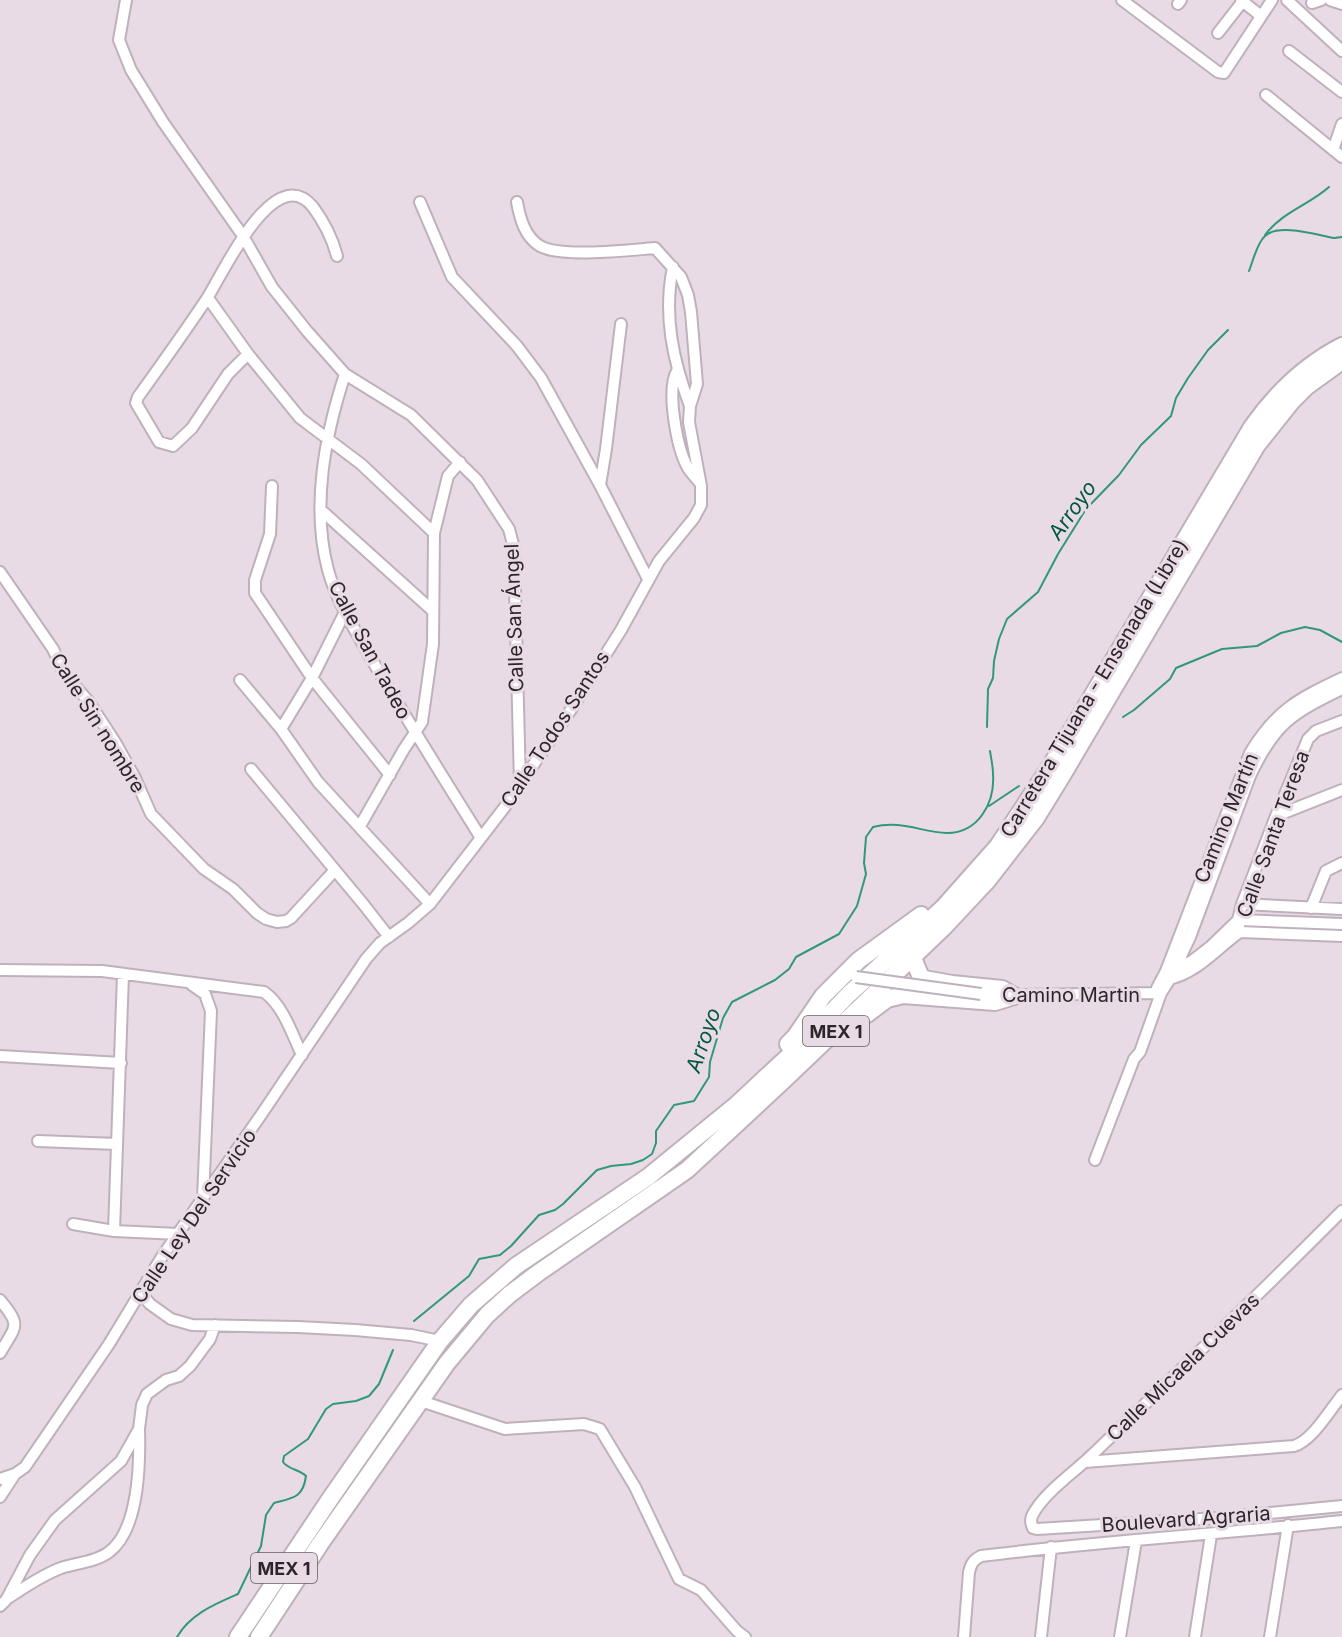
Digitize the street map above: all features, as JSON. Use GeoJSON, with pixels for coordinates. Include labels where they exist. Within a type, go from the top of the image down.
{"type":"FeatureCollection","features":[{"type":"Feature","properties":{"kind":"highway","name":"Carretera Tijuana - Ensenada (Libre)"},"geometry":{"type":"LineString","coordinates":[[238,1637],[440,1341],[484,1292],[516,1266],[648,1177],[735,1106],[792,1053],[857,986],[943,908],[976,872],[998,846],[1050,767],[1252,427],[1263,412],[1300,374],[1342,346]]}},
{"type":"Feature","properties":{"kind":"highway","name":"Carretera Tijuana - Ensenada (Libre)"},"geometry":{"type":"LineString","coordinates":[[259,1637],[320,1544],[456,1350],[487,1315],[510,1294],[687,1170],[913,958],[987,882],[1036,818],[1257,445],[1306,387],[1342,361]]}},
{"type":"Feature","properties":{"kind":"highway"},"geometry":{"type":"LineString","coordinates":[[735,1106],[752,1078],[795,1036],[823,996],[850,976],[859,960],[914,921],[958,881],[976,872]]}},
{"type":"Feature","properties":{"kind":"highway"},"geometry":{"type":"LineString","coordinates":[[913,958],[924,979],[1002,989],[1014,996]]}},
{"type":"Feature","properties":{"kind":"highway"},"geometry":{"type":"LineString","coordinates":[[846,1022],[861,1018],[887,999],[903,995],[995,1002],[1014,996]]}},
{"type":"Feature","properties":{"kind":"street","name":"Calle San Ángel"},"geometry":{"type":"LineString","coordinates":[[126,0],[119,40],[131,70],[163,122],[243,236],[272,287],[345,374],[411,415],[460,462],[490,498],[509,529],[514,548],[520,784]]}},
{"type":"Feature","properties":{"kind":"street"},"geometry":{"type":"LineString","coordinates":[[1122,0],[1218,72],[1227,72],[1272,0]]}},
{"type":"Feature","properties":{"kind":"street"},"geometry":{"type":"LineString","coordinates":[[1287,0],[1342,51]]}},
{"type":"Feature","properties":{"kind":"street"},"geometry":{"type":"LineString","coordinates":[[1330,0],[1342,4]]}},
{"type":"Feature","properties":{"kind":"street"},"geometry":{"type":"LineString","coordinates":[[1218,33],[1242,1],[1260,16]]}},
{"type":"Feature","properties":{"kind":"street"},"geometry":{"type":"LineString","coordinates":[[1289,51],[1342,92]]}},
{"type":"Feature","properties":{"kind":"street"},"geometry":{"type":"LineString","coordinates":[[1266,95],[1339,154]]}},
{"type":"Feature","properties":{"kind":"street"},"geometry":{"type":"LineString","coordinates":[[1339,154],[1342,124]]}},
{"type":"Feature","properties":{"kind":"street"},"geometry":{"type":"LineString","coordinates":[[248,354],[228,374],[192,428],[173,446],[159,442],[135,403],[208,298],[243,236],[269,208],[281,199],[295,195],[308,201],[330,235],[337,256]]}},
{"type":"Feature","properties":{"kind":"street"},"geometry":{"type":"LineString","coordinates":[[420,202],[452,277],[541,378],[600,485],[648,579]]}},
{"type":"Feature","properties":{"kind":"street"},"geometry":{"type":"LineString","coordinates":[[518,202],[519,218],[524,228],[531,238],[546,249],[600,251],[655,248],[673,267],[681,277],[688,295],[693,328],[697,384],[690,406]]}},
{"type":"Feature","properties":{"kind":"street"},"geometry":{"type":"LineString","coordinates":[[673,267],[668,304],[677,371],[690,406],[692,443],[701,486]]}},
{"type":"Feature","properties":{"kind":"street"},"geometry":{"type":"LineString","coordinates":[[208,298],[248,354],[300,418],[361,464],[434,532]]}},
{"type":"Feature","properties":{"kind":"street"},"geometry":{"type":"LineString","coordinates":[[600,485],[621,324]]}},
{"type":"Feature","properties":{"kind":"street"},"geometry":{"type":"LineString","coordinates":[[677,371],[671,386],[681,451],[688,468],[701,486]]}},
{"type":"Feature","properties":{"kind":"street","name":"Calle San Tadeo"},"geometry":{"type":"LineString","coordinates":[[345,374],[336,403],[322,469],[321,510],[328,569],[334,591],[415,735],[481,838]]}},
{"type":"Feature","properties":{"kind":"street"},"geometry":{"type":"LineString","coordinates":[[360,826],[422,722],[433,644],[434,532],[448,476],[460,462]]}},
{"type":"Feature","properties":{"kind":"street"},"geometry":{"type":"LineString","coordinates":[[272,486],[270,534],[255,580],[255,593],[312,678],[390,775]]}},
{"type":"Feature","properties":{"kind":"street","name":"Calle Todos Santos"},"geometry":{"type":"LineString","coordinates":[[389,937],[430,904],[544,752],[621,630],[659,561],[694,518],[701,505],[701,486]]}},
{"type":"Feature","properties":{"kind":"street"},"geometry":{"type":"LineString","coordinates":[[321,510],[433,611]]}},
{"type":"Feature","properties":{"kind":"street","name":"Calle Sin nombre"},"geometry":{"type":"LineString","coordinates":[[0,572],[53,649],[64,673],[89,702],[115,742],[152,814],[204,869],[234,889],[257,913],[277,922],[291,918],[335,870]]}},
{"type":"Feature","properties":{"kind":"street"},"geometry":{"type":"LineString","coordinates":[[280,729],[312,678],[345,612]]}},
{"type":"Feature","properties":{"kind":"street","name":"Camino Martín"},"geometry":{"type":"LineString","coordinates":[[1168,975],[1244,766],[1260,736],[1280,713],[1293,703],[1342,678]]}},
{"type":"Feature","properties":{"kind":"street"},"geometry":{"type":"LineString","coordinates":[[240,680],[280,729],[318,782],[430,904]]}},
{"type":"Feature","properties":{"kind":"street","name":"Camino Martín"},"geometry":{"type":"LineString","coordinates":[[1095,1160],[1134,1059],[1133,1048],[1157,994],[1193,927],[1260,754],[1287,719],[1342,689]]}},
{"type":"Feature","properties":{"kind":"street","name":"Calle Santa Teresa"},"geometry":{"type":"LineString","coordinates":[[1240,932],[1238,920],[1242,904],[1308,739],[1316,731],[1342,721]]}},
{"type":"Feature","properties":{"kind":"street"},"geometry":{"type":"LineString","coordinates":[[251,769],[389,937]]}},
{"type":"Feature","properties":{"kind":"street"},"geometry":{"type":"LineString","coordinates":[[1276,816],[1342,790]]}},
{"type":"Feature","properties":{"kind":"street"},"geometry":{"type":"LineString","coordinates":[[1311,908],[1326,871],[1342,863]]}},
{"type":"Feature","properties":{"kind":"street"},"geometry":{"type":"LineString","coordinates":[[1242,904],[1342,909]]}},
{"type":"Feature","properties":{"kind":"street"},"geometry":{"type":"LineString","coordinates":[[1168,975],[1210,947],[1238,920],[1342,924]]}},
{"type":"Feature","properties":{"kind":"street"},"geometry":{"type":"LineString","coordinates":[[1168,975],[1195,967],[1240,932],[1342,936]]}},
{"type":"Feature","properties":{"kind":"street","name":"Calle Ley Del Servicio"},"geometry":{"type":"LineString","coordinates":[[0,1497],[15,1474],[25,1467],[109,1344],[163,1255],[366,959],[389,937]]}},
{"type":"Feature","properties":{"kind":"street"},"geometry":{"type":"LineString","coordinates":[[0,970],[102,970],[264,992],[271,996],[281,1012],[302,1054]]}},
{"type":"Feature","properties":{"kind":"street"},"geometry":{"type":"LineString","coordinates":[[114,1231],[123,974]]}},
{"type":"Feature","properties":{"kind":"street","name":"Camino Martin"},"geometry":{"type":"LineString","coordinates":[[850,976],[981,994],[1014,996],[1157,994]]}},
{"type":"Feature","properties":{"kind":"street"},"geometry":{"type":"LineString","coordinates":[[190,983],[205,994],[211,1011],[203,1198]]}},
{"type":"Feature","properties":{"kind":"street"},"geometry":{"type":"LineString","coordinates":[[0,1056],[121,1063]]}},
{"type":"Feature","properties":{"kind":"street"},"geometry":{"type":"LineString","coordinates":[[38,1141],[117,1144]]}},
{"type":"Feature","properties":{"kind":"street","name":"Calle Micaela Cuevas"},"geometry":{"type":"LineString","coordinates":[[1032,1526],[1032,1516],[1047,1496],[1225,1328],[1342,1211]]}},
{"type":"Feature","properties":{"kind":"street"},"geometry":{"type":"LineString","coordinates":[[73,1224],[114,1231],[179,1234]]}},
{"type":"Feature","properties":{"kind":"street"},"geometry":{"type":"LineString","coordinates":[[141,1293],[150,1304],[171,1319],[192,1325],[355,1330],[411,1335],[440,1341]]}},
{"type":"Feature","properties":{"kind":"street"},"geometry":{"type":"LineString","coordinates":[[0,1300],[14,1317],[15,1323],[0,1353]]}},
{"type":"Feature","properties":{"kind":"street"},"geometry":{"type":"LineString","coordinates":[[3,1603],[40,1577],[60,1568],[108,1553],[117,1545],[124,1533],[134,1503],[140,1452],[139,1429],[142,1405],[147,1394],[166,1380],[179,1376],[190,1366],[210,1339],[215,1325]]}},
{"type":"Feature","properties":{"kind":"street"},"geometry":{"type":"LineString","coordinates":[[1085,1462],[1294,1446],[1301,1444],[1308,1437],[1342,1395]]}},
{"type":"Feature","properties":{"kind":"street"},"geometry":{"type":"LineString","coordinates":[[421,1401],[505,1429],[584,1424],[600,1430],[635,1486],[680,1579],[701,1590],[745,1637]]}},
{"type":"Feature","properties":{"kind":"street"},"geometry":{"type":"LineString","coordinates":[[3,1603],[30,1555],[55,1520],[122,1461],[139,1429]]}},
{"type":"Feature","properties":{"kind":"street"},"geometry":{"type":"LineString","coordinates":[[0,1479],[15,1474]]}},
{"type":"Feature","properties":{"kind":"street","name":"Boulevard Agraria"},"geometry":{"type":"LineString","coordinates":[[1032,1526],[1037,1529],[1205,1519],[1342,1506]]}},
{"type":"Feature","properties":{"kind":"street","name":"Boulevard Agraria"},"geometry":{"type":"LineString","coordinates":[[964,1637],[969,1572],[975,1559],[981,1556],[1051,1547],[1342,1521]]}},
{"type":"Feature","properties":{"kind":"street"},"geometry":{"type":"LineString","coordinates":[[1270,1637],[1288,1525]]}},
{"type":"Feature","properties":{"kind":"street"},"geometry":{"type":"LineString","coordinates":[[1195,1637],[1211,1534]]}},
{"type":"Feature","properties":{"kind":"street"},"geometry":{"type":"LineString","coordinates":[[1120,1637],[1136,1541]]}},
{"type":"Feature","properties":{"kind":"street"},"geometry":{"type":"LineString","coordinates":[[1041,1637],[1051,1547]]}},
{"type":"Feature","properties":{"kind":"waterway"},"geometry":{"type":"LineString","coordinates":[[1265,235],[1279,220],[1329,187]]}},
{"type":"Feature","properties":{"kind":"waterway","name":"Arroyo"},"geometry":{"type":"LineString","coordinates":[[1249,271],[1260,243],[1271,232],[1288,230],[1334,238],[1342,237]]}},
{"type":"Feature","properties":{"kind":"waterway","name":"Arroyo"},"geometry":{"type":"LineString","coordinates":[[987,727],[988,689],[993,678],[999,639],[1007,619],[1038,592],[1086,509],[1119,475],[1141,445],[1171,416],[1176,398],[1188,378],[1208,350],[1228,330]]}},
{"type":"Feature","properties":{"kind":"waterway"},"geometry":{"type":"LineString","coordinates":[[1123,717],[1170,679],[1176,668],[1222,649],[1257,646],[1281,633],[1305,627],[1320,630],[1342,642]]}},
{"type":"Feature","properties":{"kind":"waterway","name":"Arroyo"},"geometry":{"type":"LineString","coordinates":[[414,1321],[469,1276],[479,1259],[500,1255],[539,1215],[555,1210],[563,1204],[597,1170],[631,1164],[652,1154],[656,1143],[656,1131],[674,1105],[694,1101],[709,1077],[710,1062],[723,1018],[732,1002],[775,980],[789,969],[796,957],[839,934],[857,906],[866,874],[864,863],[866,837],[873,827],[893,825],[947,833],[968,828],[983,814],[991,795],[993,774],[990,751]]}},
{"type":"Feature","properties":{"kind":"waterway"},"geometry":{"type":"LineString","coordinates":[[989,806],[1019,786]]}},
{"type":"Feature","properties":{"kind":"waterway","name":"Arroyo"},"geometry":{"type":"LineString","coordinates":[[177,1637],[196,1616],[238,1594],[261,1546],[266,1515],[274,1503],[300,1493],[306,1476],[285,1465],[284,1456],[308,1439],[326,1409],[333,1404],[356,1401],[369,1396],[379,1384],[393,1350]]}}]}
